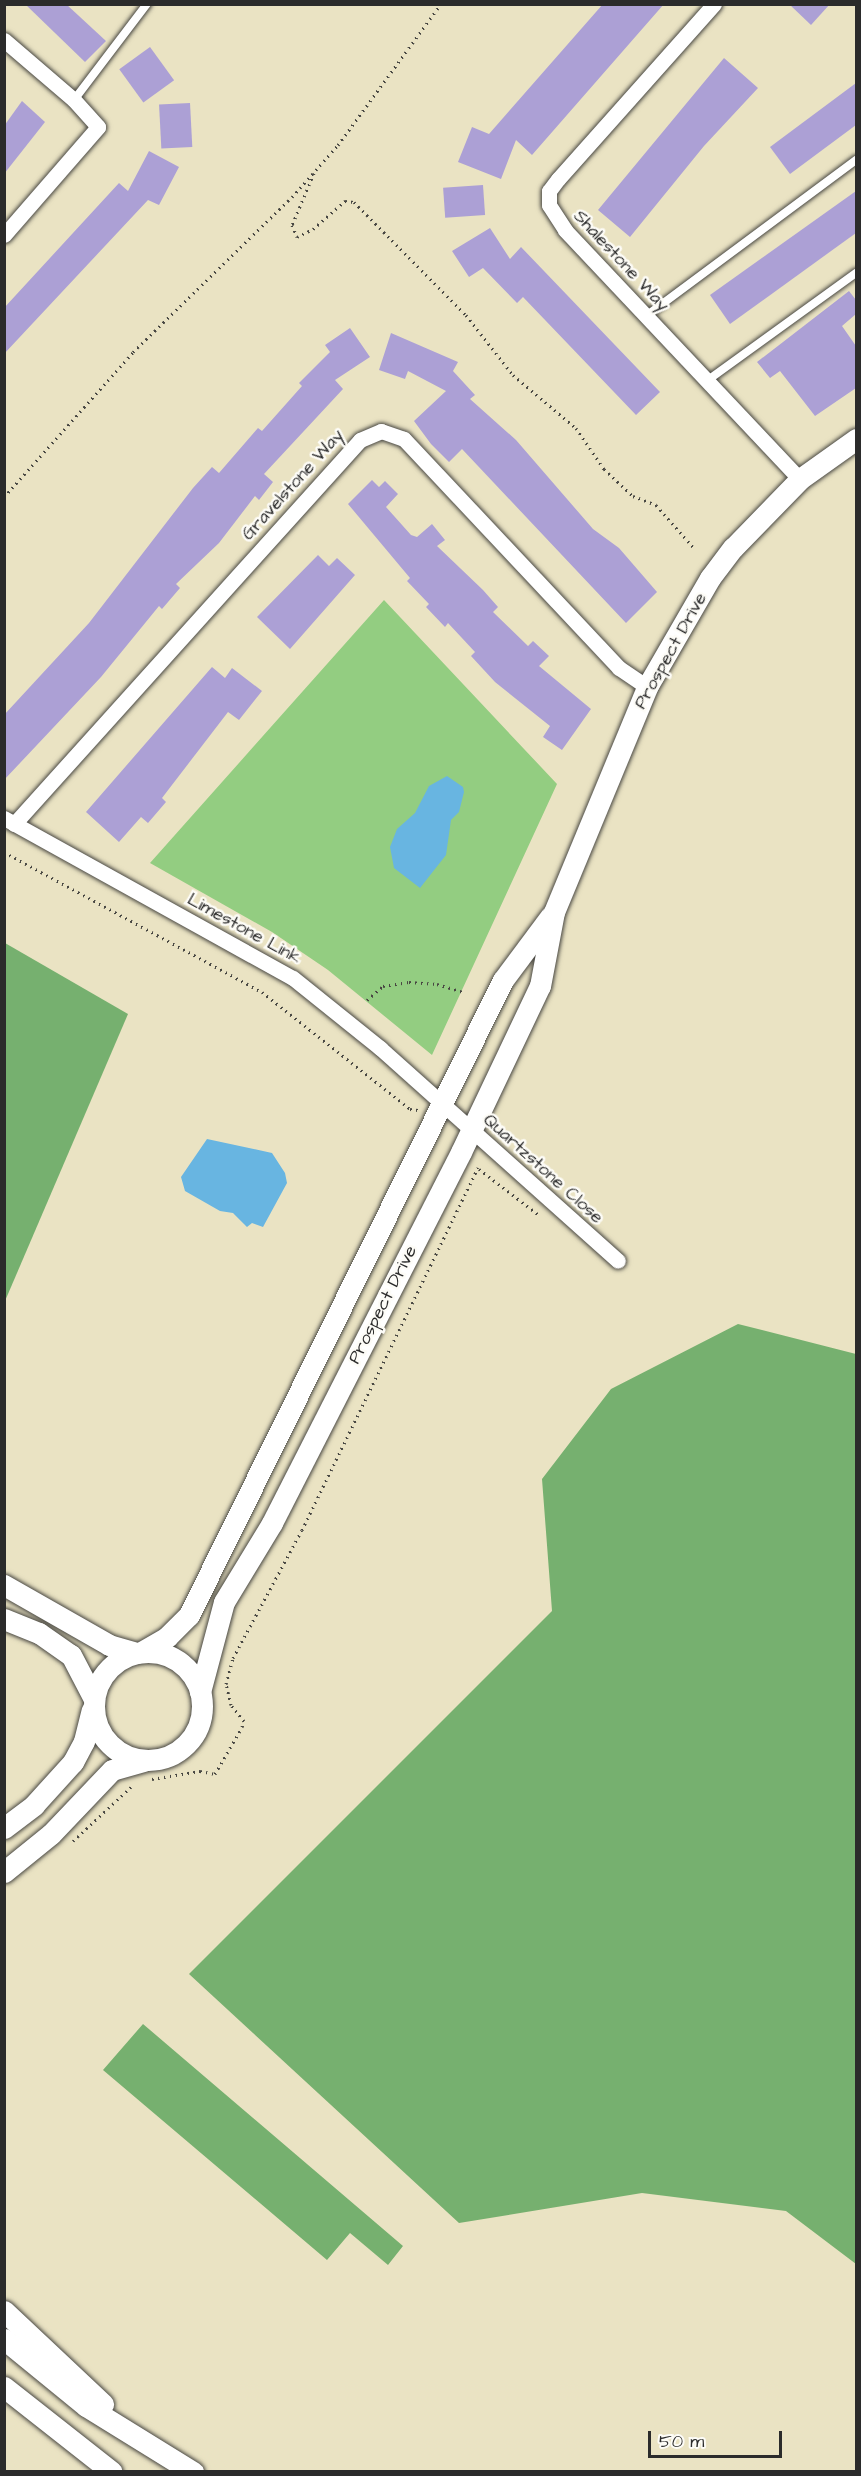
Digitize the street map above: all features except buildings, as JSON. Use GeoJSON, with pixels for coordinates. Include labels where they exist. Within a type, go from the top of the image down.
{"type":"FeatureCollection","features":[{"type":"Feature","properties":{"kind":"street","name":"Shalestone Way"},"geometry":{"type":"LineString","coordinates":[[714,4],[549,191],[554,217],[800,479]]}},
{"type":"Feature","properties":{"kind":"street"},"geometry":{"type":"LineString","coordinates":[[4,40],[74,100],[98,127],[4,235]]}},
{"type":"Feature","properties":{"kind":"street","name":"Gravelstone Way"},"geometry":{"type":"LineString","coordinates":[[9,821],[360,440],[381,431],[404,439],[619,668],[647,687]]}},
{"type":"Feature","properties":{"kind":"street","name":"Prospect Drive"},"geometry":{"type":"LineString","coordinates":[[200,1692],[224,1602],[272,1523],[471,1131],[540,986],[554,912],[647,687],[710,578],[733,548],[800,479],[856,439]]}},
{"type":"Feature","properties":{"kind":"street","name":"Limestone Link"},"geometry":{"type":"LineString","coordinates":[[9,821],[293,978],[443,1105]]}},
{"type":"Feature","properties":{"kind":"street","name":"Prospect Drive"},"geometry":{"type":"LineString","coordinates":[[140,1652],[167,1637],[189,1616],[503,980],[554,912]]}},
{"type":"Feature","properties":{"kind":"street","name":"Quartzstone Close"},"geometry":{"type":"LineString","coordinates":[[443,1105],[618,1261]]}},
{"type":"Feature","properties":{"kind":"street"},"geometry":{"type":"LineString","coordinates":[[4,1585],[109,1645],[174,1658],[187,1667],[200,1692],[202,1712],[189,1741],[177,1752],[146,1770],[112,1770],[51,1834],[4,1872]]}},
{"type":"Feature","properties":{"kind":"street"},"geometry":{"type":"LineString","coordinates":[[4,1619],[39,1634],[71,1655],[94,1702],[103,1737],[146,1770]]}},
{"type":"Feature","properties":{"kind":"street"},"geometry":{"type":"LineString","coordinates":[[4,1828],[48,1791],[73,1762],[88,1731],[102,1675],[113,1663],[140,1652]]}},
{"type":"Feature","properties":{"kind":"street"},"geometry":{"type":"LineString","coordinates":[[4,2311],[146,2444]]}},
{"type":"Feature","properties":{"kind":"street"},"geometry":{"type":"LineString","coordinates":[[4,2339],[49,2379],[146,2444],[193,2472]]}},
{"type":"Feature","properties":{"kind":"street"},"geometry":{"type":"LineString","coordinates":[[4,2387],[112,2472]]}},
{"type":"Feature","properties":{"kind":"lane"},"geometry":{"type":"LineString","coordinates":[[74,100],[147,4]]}},
{"type":"Feature","properties":{"kind":"lane"},"geometry":{"type":"LineString","coordinates":[[646,316],[856,160]]}},
{"type":"Feature","properties":{"kind":"lane"},"geometry":{"type":"LineString","coordinates":[[708,380],[856,273]]}},
{"type":"Feature","properties":{"kind":"path"},"geometry":{"type":"LineString","coordinates":[[4,497],[133,352],[316,170],[441,4]]}},
{"type":"Feature","properties":{"kind":"path"},"geometry":{"type":"LineString","coordinates":[[316,170],[292,225],[297,237],[313,230],[345,201],[354,202],[466,315],[513,375],[576,428],[611,477],[633,496],[656,505],[694,548]]}},
{"type":"Feature","properties":{"kind":"path"},"geometry":{"type":"LineString","coordinates":[[4,852],[262,992],[410,1109],[417,1110]]}},
{"type":"Feature","properties":{"kind":"path"},"geometry":{"type":"LineString","coordinates":[[367,1000],[383,986],[409,981],[437,984],[463,992]]}},
{"type":"Feature","properties":{"kind":"path"},"geometry":{"type":"LineString","coordinates":[[146,1770],[214,1774],[242,1726],[244,1721],[231,1705],[225,1684],[233,1658],[302,1530],[478,1168],[539,1215]]}},
{"type":"Feature","properties":{"kind":"path"},"geometry":{"type":"LineString","coordinates":[[69,1844],[136,1783]]}},
{"type":"Feature","properties":{"kind":"green space"},"geometry":{"type":"Polygon","coordinates":[[[384,600],[557,784],[432,1055],[328,970],[272,932],[150,863],[384,600]]]}},
{"type":"Feature","properties":{"kind":"green space"},"geometry":{"type":"Polygon","coordinates":[[[5,943],[128,1014],[5,1301],[5,943]]]}},
{"type":"Feature","properties":{"kind":"green space"},"geometry":{"type":"Polygon","coordinates":[[[738,1324],[856,1354],[856,2264],[786,2211],[642,2193],[459,2223],[189,1974],[552,1611],[542,1479],[611,1389],[738,1324]]]}},
{"type":"Feature","properties":{"kind":"green space"},"geometry":{"type":"Polygon","coordinates":[[[143,2024],[403,2246],[388,2265],[350,2233],[327,2260],[103,2070],[143,2024]]]}},
{"type":"Feature","properties":{"kind":"water"},"geometry":{"type":"Polygon","coordinates":[[[447,776],[463,787],[464,792],[459,812],[451,820],[446,855],[420,888],[394,868],[390,847],[397,829],[415,813],[429,786],[447,776]]]}},
{"type":"Feature","properties":{"kind":"water"},"geometry":{"type":"Polygon","coordinates":[[[207,1139],[272,1153],[285,1173],[287,1183],[263,1227],[252,1223],[247,1227],[233,1213],[220,1211],[185,1191],[181,1177],[207,1139]]]}}]}
